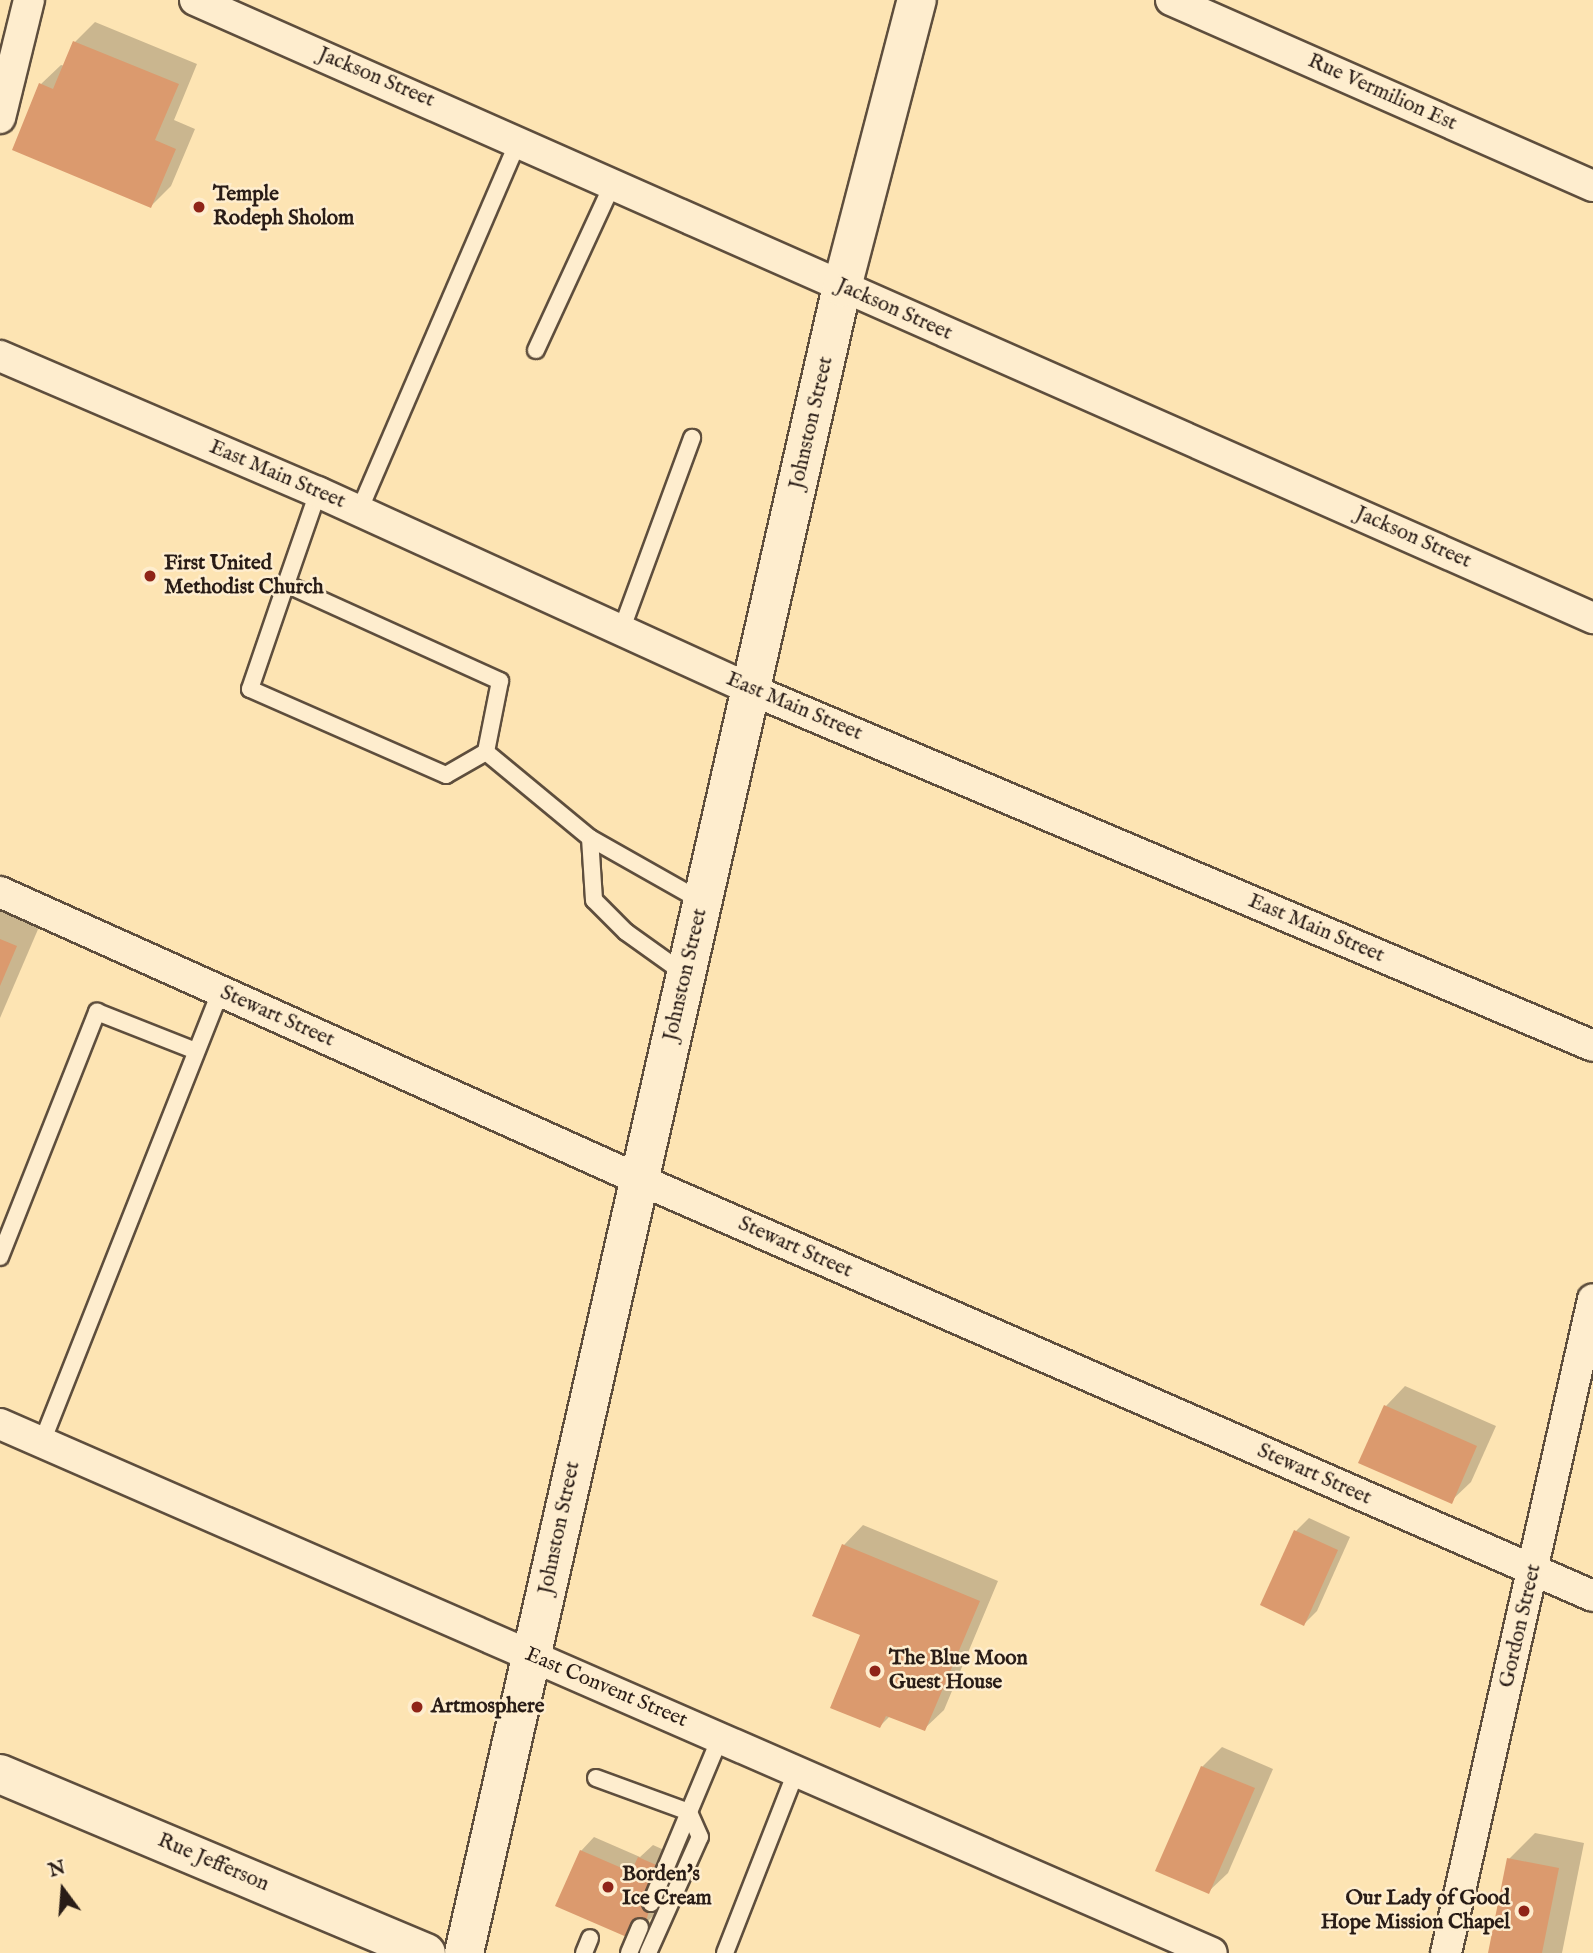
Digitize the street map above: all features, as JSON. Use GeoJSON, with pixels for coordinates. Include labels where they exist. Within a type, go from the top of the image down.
{"type":"FeatureCollection","features":[{"type":"Feature","properties":{"kind":"main road","name":"Johnston Street"},"geometry":{"type":"LineString","coordinates":[[464,1953],[842,287],[917,0]]}},
{"type":"Feature","properties":{"kind":"main road","name":"Rue Jefferson"},"geometry":{"type":"LineString","coordinates":[[0,1774],[426,1953]]}},
{"type":"Feature","properties":{"kind":"street"},"geometry":{"type":"LineString","coordinates":[[0,118],[29,0]]}},
{"type":"Feature","properties":{"kind":"street","name":"Jackson Street"},"geometry":{"type":"LineString","coordinates":[[195,0],[519,140],[842,287],[1593,618]]}},
{"type":"Feature","properties":{"kind":"street","name":"Rue Vermilion Est"},"geometry":{"type":"LineString","coordinates":[[1171,0],[1593,186]]}},
{"type":"Feature","properties":{"kind":"street","name":"East Main Street"},"geometry":{"type":"LineString","coordinates":[[0,356],[318,492],[752,690],[1593,1046]]}},
{"type":"Feature","properties":{"kind":"street","name":"Stewart Street"},"geometry":{"type":"LineString","coordinates":[[0,892],[638,1179],[1593,1596]]}},
{"type":"Feature","properties":{"kind":"street","name":"Gordon Street"},"geometry":{"type":"LineString","coordinates":[[1446,1953],[1593,1299]]}},
{"type":"Feature","properties":{"kind":"street","name":"East Convent Street"},"geometry":{"type":"LineString","coordinates":[[0,1424],[1212,1953]]}},
{"type":"Feature","properties":{"kind":"lane"},"geometry":{"type":"LineString","coordinates":[[359,511],[519,140]]}},
{"type":"Feature","properties":{"kind":"lane"},"geometry":{"type":"LineString","coordinates":[[536,351],[612,183]]}},
{"type":"Feature","properties":{"kind":"lane"},"geometry":{"type":"LineString","coordinates":[[621,631],[692,438]]}},
{"type":"Feature","properties":{"kind":"lane"},"geometry":{"type":"LineString","coordinates":[[286,584],[500,681],[486,752],[446,775],[250,689],[286,584],[318,492]]}},
{"type":"Feature","properties":{"kind":"lane"},"geometry":{"type":"LineString","coordinates":[[486,752],[590,838],[703,902]]}},
{"type":"Feature","properties":{"kind":"lane"},"geometry":{"type":"LineString","coordinates":[[590,838],[594,900],[626,932],[686,975]]}},
{"type":"Feature","properties":{"kind":"lane"},"geometry":{"type":"LineString","coordinates":[[42,1442],[220,992]]}},
{"type":"Feature","properties":{"kind":"lane"},"geometry":{"type":"LineString","coordinates":[[0,1257],[97,1012],[196,1051]]}},
{"type":"Feature","properties":{"kind":"lane"},"geometry":{"type":"LineString","coordinates":[[651,1903],[720,1738]]}},
{"type":"Feature","properties":{"kind":"lane"},"geometry":{"type":"LineString","coordinates":[[725,1953],[796,1772]]}},
{"type":"Feature","properties":{"kind":"lane"},"geometry":{"type":"LineString","coordinates":[[596,1779],[689,1812],[700,1837],[648,1953]]}},
{"type":"Feature","properties":{"kind":"lane"},"geometry":{"type":"LineString","coordinates":[[629,1953],[640,1927]]}},
{"type":"Feature","properties":{"kind":"building"},"geometry":{"type":"Polygon","coordinates":[[[73,41],[179,84],[155,140],[176,149],[151,208],[12,150],[39,83],[53,89],[73,41]]]}},
{"type":"Feature","properties":{"kind":"building"},"geometry":{"type":"Polygon","coordinates":[[[0,939],[17,946],[0,986],[0,939]]]}},
{"type":"Feature","properties":{"kind":"building"},"geometry":{"type":"Polygon","coordinates":[[[1384,1405],[1477,1446],[1452,1504],[1358,1463],[1384,1405]]]}},
{"type":"Feature","properties":{"kind":"building"},"geometry":{"type":"Polygon","coordinates":[[[1294,1530],[1338,1550],[1304,1626],[1260,1605],[1294,1530]]]}},
{"type":"Feature","properties":{"kind":"building"},"geometry":{"type":"Polygon","coordinates":[[[842,1544],[980,1601],[925,1731],[886,1716],[880,1728],[830,1708],[860,1635],[812,1616],[842,1544]]]}},
{"type":"Feature","properties":{"kind":"building"},"geometry":{"type":"Polygon","coordinates":[[[1201,1766],[1255,1788],[1209,1894],[1155,1871],[1201,1766]]]}},
{"type":"Feature","properties":{"kind":"building","name":"Borden's Ice Cream"},"geometry":{"type":"Polygon","coordinates":[[[580,1850],[631,1872],[638,1857],[661,1867],[644,1929],[629,1938],[555,1906],[580,1850]]]}},
{"type":"Feature","properties":{"kind":"building","name":"Our Lady of Good Hope Mission Chapel"},"geometry":{"type":"Polygon","coordinates":[[[1507,1858],[1559,1868],[1542,1953],[1488,1953],[1507,1858]]]}},
{"type":"Feature","properties":{"kind":"place","name":"Temple Rodeph Sholom"},"geometry":{"type":"Point","coordinates":[199,207]}},
{"type":"Feature","properties":{"kind":"place","name":"First United Methodist Church"},"geometry":{"type":"Point","coordinates":[150,576]}},
{"type":"Feature","properties":{"kind":"place","name":"The Blue Moon Guest House"},"geometry":{"type":"Point","coordinates":[875,1671]}},
{"type":"Feature","properties":{"kind":"place","name":"Artmosphere"},"geometry":{"type":"Point","coordinates":[417,1707]}},
{"type":"Feature","properties":{"kind":"place","name":"Borden's Ice Cream"},"geometry":{"type":"Point","coordinates":[608,1887]}},
{"type":"Feature","properties":{"kind":"place","name":"Our Lady of Good Hope Mission Chapel"},"geometry":{"type":"Point","coordinates":[1524,1911]}}]}
